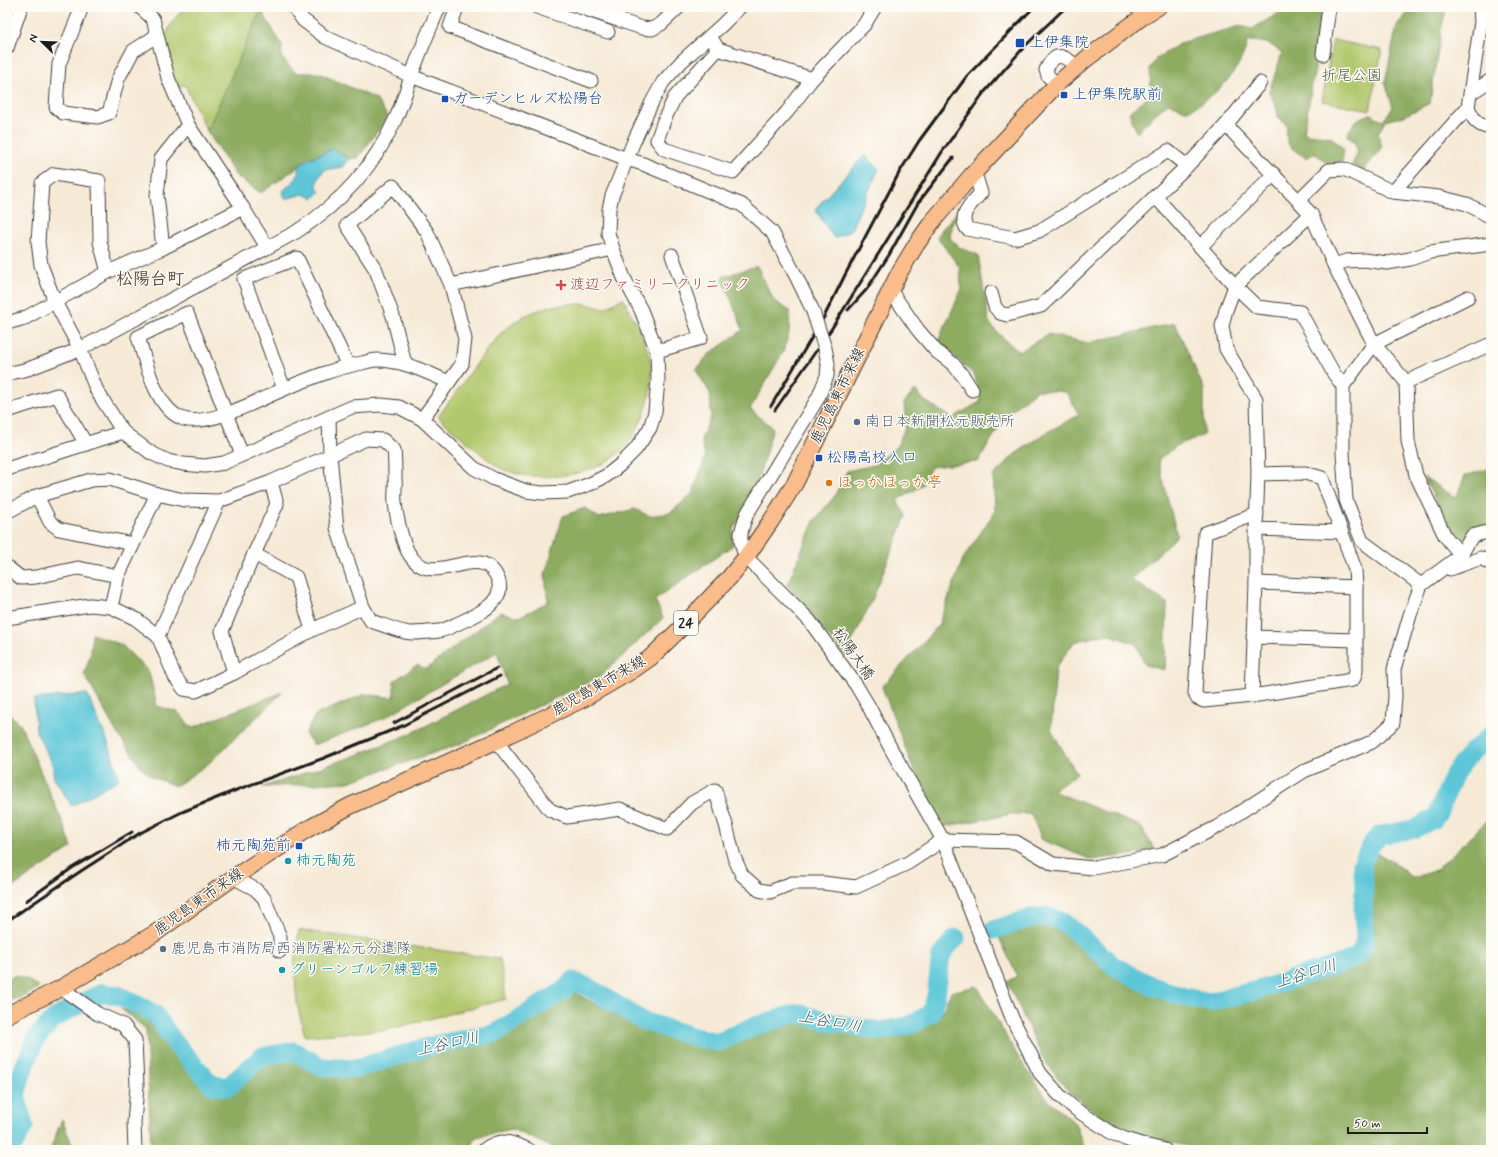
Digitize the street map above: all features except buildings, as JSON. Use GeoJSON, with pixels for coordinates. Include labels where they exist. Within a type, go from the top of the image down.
{"type":"FeatureCollection","features":[{"type":"Feature","properties":{"kind":"main road","name":"鹿児島東市来線"},"geometry":{"type":"LineString","coordinates":[[7,1015],[61,988],[154,934],[236,876],[306,830],[350,806],[496,741],[583,699],[633,670],[650,658],[680,629],[746,557],[795,483],[890,290],[916,245],[932,222],[971,176],[1057,84],[1146,14],[1158,7]]}},
{"type":"Feature","properties":{"kind":"street"},"geometry":{"type":"LineString","coordinates":[[7,48],[21,7]]}},
{"type":"Feature","properties":{"kind":"street"},"geometry":{"type":"LineString","coordinates":[[82,7],[59,64],[56,107],[63,113],[98,117],[109,113],[118,79],[133,51],[156,36]]}},
{"type":"Feature","properties":{"kind":"street"},"geometry":{"type":"LineString","coordinates":[[140,7],[153,19],[156,36],[168,78],[188,125],[267,247]]}},
{"type":"Feature","properties":{"kind":"street"},"geometry":{"type":"LineString","coordinates":[[294,7],[303,20],[325,37],[411,76],[643,164],[742,205],[772,232],[812,309],[825,348],[828,364],[827,376],[818,398],[747,514],[742,527],[740,542],[746,557]]}},
{"type":"Feature","properties":{"kind":"street"},"geometry":{"type":"LineString","coordinates":[[7,374],[28,369],[80,349],[296,232],[317,219],[351,187],[387,136],[395,121],[438,7]]}},
{"type":"Feature","properties":{"kind":"street"},"geometry":{"type":"LineString","coordinates":[[458,7],[450,26],[591,81]]}},
{"type":"Feature","properties":{"kind":"street"},"geometry":{"type":"LineString","coordinates":[[537,7],[608,32]]}},
{"type":"Feature","properties":{"kind":"street"},"geometry":{"type":"LineString","coordinates":[[580,7],[642,28],[652,29],[661,24],[679,7]]}},
{"type":"Feature","properties":{"kind":"street"},"geometry":{"type":"LineString","coordinates":[[108,272],[100,242],[99,181],[54,174],[42,183],[38,242],[40,265],[55,302],[80,349],[97,391],[123,432],[151,453],[168,461],[205,466],[224,463],[352,407],[381,405],[398,407],[422,419],[474,468],[494,479],[526,491],[542,493],[568,492],[579,489],[606,476],[636,449],[650,428],[655,412],[658,381],[657,351],[641,310],[624,278],[608,233],[608,209],[612,196],[652,102],[663,82],[681,62],[740,7]]}},
{"type":"Feature","properties":{"kind":"street"},"geometry":{"type":"LineString","coordinates":[[718,48],[675,97],[657,140],[664,149],[733,172],[787,112],[812,79],[864,25],[875,7]]}},
{"type":"Feature","properties":{"kind":"street"},"geometry":{"type":"LineString","coordinates":[[1322,54],[1329,7]]}},
{"type":"Feature","properties":{"kind":"street"},"geometry":{"type":"LineString","coordinates":[[1393,192],[1468,107],[1481,22],[1480,7]]}},
{"type":"Feature","properties":{"kind":"street"},"geometry":{"type":"LineString","coordinates":[[710,36],[718,48],[812,79]]}},
{"type":"Feature","properties":{"kind":"street"},"geometry":{"type":"LineString","coordinates":[[1057,84],[1048,76],[1046,70],[1054,58],[1057,56],[1065,57],[1077,67]]}},
{"type":"Feature","properties":{"kind":"street"},"geometry":{"type":"LineString","coordinates":[[1471,93],[1491,80]]}},
{"type":"Feature","properties":{"kind":"street"},"geometry":{"type":"LineString","coordinates":[[991,294],[995,307],[1000,313],[1007,315],[1041,306],[1187,166],[1226,125],[1260,83]]}},
{"type":"Feature","properties":{"kind":"street"},"geometry":{"type":"LineString","coordinates":[[1468,107],[1473,119],[1484,127],[1491,128]]}},
{"type":"Feature","properties":{"kind":"street"},"geometry":{"type":"LineString","coordinates":[[163,248],[157,195],[161,159],[188,125]]}},
{"type":"Feature","properties":{"kind":"street"},"geometry":{"type":"LineString","coordinates":[[1226,125],[1311,214],[1334,265],[1374,344],[1406,382],[1408,440],[1416,475],[1445,536],[1461,555]]}},
{"type":"Feature","properties":{"kind":"street"},"geometry":{"type":"LineString","coordinates":[[971,176],[977,180],[981,193],[963,215],[963,222],[967,229],[1015,238],[1039,231],[1168,151],[1187,166]]}},
{"type":"Feature","properties":{"kind":"street"},"geometry":{"type":"LineString","coordinates":[[1299,200],[1329,170],[1344,169],[1393,192],[1439,196],[1467,204],[1491,217]]}},
{"type":"Feature","properties":{"kind":"street"},"geometry":{"type":"LineString","coordinates":[[1201,246],[1274,174]]}},
{"type":"Feature","properties":{"kind":"street"},"geometry":{"type":"LineString","coordinates":[[405,364],[393,316],[376,270],[347,225],[393,186],[427,232],[451,285],[465,339],[462,364],[422,419]]}},
{"type":"Feature","properties":{"kind":"street"},"geometry":{"type":"LineString","coordinates":[[1155,196],[1235,286],[1257,307],[1300,312],[1334,374],[1343,386]]}},
{"type":"Feature","properties":{"kind":"street"},"geometry":{"type":"LineString","coordinates":[[7,323],[25,318],[108,272],[163,248],[243,208]]}},
{"type":"Feature","properties":{"kind":"street"},"geometry":{"type":"LineString","coordinates":[[1252,696],[1258,474],[1256,399],[1226,349],[1222,326],[1235,286],[1311,214]]}},
{"type":"Feature","properties":{"kind":"street"},"geometry":{"type":"LineString","coordinates":[[1334,265],[1346,261],[1364,260],[1387,263],[1430,252],[1491,244]]}},
{"type":"Feature","properties":{"kind":"street"},"geometry":{"type":"LineString","coordinates":[[451,285],[613,249]]}},
{"type":"Feature","properties":{"kind":"street"},"geometry":{"type":"LineString","coordinates":[[657,351],[701,338],[672,255]]}},
{"type":"Feature","properties":{"kind":"street"},"geometry":{"type":"LineString","coordinates":[[284,389],[244,279],[297,258],[348,366]]}},
{"type":"Feature","properties":{"kind":"street"},"geometry":{"type":"LineString","coordinates":[[890,290],[918,330],[936,351],[952,364],[963,376],[972,390]]}},
{"type":"Feature","properties":{"kind":"street"},"geometry":{"type":"LineString","coordinates":[[1421,585],[1362,541],[1346,500],[1343,453],[1343,386],[1374,344],[1468,298]]}},
{"type":"Feature","properties":{"kind":"street"},"geometry":{"type":"LineString","coordinates":[[242,455],[226,414],[188,313],[138,337],[154,388],[159,398],[174,414],[181,419],[188,420],[211,418],[226,414],[284,389],[348,366],[376,360],[405,364],[449,382]]}},
{"type":"Feature","properties":{"kind":"street"},"geometry":{"type":"LineString","coordinates":[[1406,382],[1491,344]]}},
{"type":"Feature","properties":{"kind":"street"},"geometry":{"type":"LineString","coordinates":[[7,411],[57,395],[86,444]]}},
{"type":"Feature","properties":{"kind":"street"},"geometry":{"type":"LineString","coordinates":[[7,512],[37,496],[91,480],[110,479],[157,494],[184,500],[219,500],[271,482],[330,455],[366,439],[383,440],[394,450],[395,502],[403,539],[408,552],[414,561],[421,566],[440,570],[479,562],[487,565],[496,575],[499,583],[499,591],[494,603],[487,609],[440,631],[410,633],[371,621],[362,607],[336,528],[330,455],[329,417]]}},
{"type":"Feature","properties":{"kind":"street"},"geometry":{"type":"LineString","coordinates":[[7,469],[123,432]]}},
{"type":"Feature","properties":{"kind":"street"},"geometry":{"type":"LineString","coordinates":[[1257,514],[1205,533],[1195,693],[1197,698],[1204,701],[1252,696],[1352,680],[1356,671],[1355,569],[1322,478],[1305,473],[1258,474]]}},
{"type":"Feature","properties":{"kind":"street"},"geometry":{"type":"LineString","coordinates":[[234,673],[222,631],[254,554],[277,504],[271,482]]}},
{"type":"Feature","properties":{"kind":"street"},"geometry":{"type":"LineString","coordinates":[[111,607],[118,576],[157,494]]}},
{"type":"Feature","properties":{"kind":"street"},"geometry":{"type":"LineString","coordinates":[[37,496],[50,522],[59,529],[134,544]]}},
{"type":"Feature","properties":{"kind":"street"},"geometry":{"type":"LineString","coordinates":[[158,636],[219,500]]}},
{"type":"Feature","properties":{"kind":"street"},"geometry":{"type":"LineString","coordinates":[[1256,529],[1341,532]]}},
{"type":"Feature","properties":{"kind":"street"},"geometry":{"type":"LineString","coordinates":[[496,741],[550,810],[567,817],[620,809],[667,829],[692,803],[715,790],[734,857],[742,875],[759,890],[770,892],[792,883],[823,883],[856,887],[908,863],[943,840],[1016,842],[1053,864],[1093,868],[1162,855],[1218,827],[1304,772],[1372,742],[1393,723],[1395,696],[1394,669],[1410,615],[1421,585],[1461,555],[1472,536],[1491,531]]}},
{"type":"Feature","properties":{"kind":"street"},"geometry":{"type":"LineString","coordinates":[[254,554],[296,577],[312,630]]}},
{"type":"Feature","properties":{"kind":"street","name":"松陽大橋"},"geometry":{"type":"LineString","coordinates":[[746,557],[809,620],[856,685],[943,840],[1012,1018],[1040,1073],[1062,1098],[1078,1111],[1112,1133],[1137,1143],[1165,1150]]}},
{"type":"Feature","properties":{"kind":"street"},"geometry":{"type":"LineString","coordinates":[[1421,585],[1455,566],[1481,558],[1491,564]]}},
{"type":"Feature","properties":{"kind":"street"},"geometry":{"type":"LineString","coordinates":[[7,567],[21,578],[36,577],[78,568],[118,576]]}},
{"type":"Feature","properties":{"kind":"street"},"geometry":{"type":"LineString","coordinates":[[1256,583],[1356,588]]}},
{"type":"Feature","properties":{"kind":"street"},"geometry":{"type":"LineString","coordinates":[[7,618],[90,605],[111,607],[136,618],[158,636],[175,677],[184,689],[196,692],[312,630],[362,607]]}},
{"type":"Feature","properties":{"kind":"street"},"geometry":{"type":"LineString","coordinates":[[1253,637],[1355,640]]}},
{"type":"Feature","properties":{"kind":"street"},"geometry":{"type":"LineString","coordinates":[[236,876],[240,881],[255,889],[264,898],[280,937],[280,951]]}},
{"type":"Feature","properties":{"kind":"street"},"geometry":{"type":"LineString","coordinates":[[61,988],[98,1014],[123,1025],[135,1040],[137,1086],[134,1123],[135,1150]]}},
{"type":"Feature","properties":{"kind":"street"},"geometry":{"type":"LineString","coordinates":[[484,1150],[492,1143],[511,1142],[530,1150]]}},
{"type":"Feature","properties":{"kind":"green space"},"geometry":{"type":"Polygon","coordinates":[[[185,7],[260,7],[261,10],[207,131],[185,85],[175,87],[165,53],[164,43],[167,32],[174,20],[185,7]]]}},
{"type":"Feature","properties":{"kind":"green space"},"geometry":{"type":"Polygon","coordinates":[[[1289,7],[1298,9],[1300,7],[1324,7],[1324,17],[1304,131],[1307,134],[1324,136],[1332,138],[1336,141],[1344,150],[1342,161],[1328,164],[1315,153],[1306,158],[1290,146],[1286,133],[1287,126],[1278,117],[1277,109],[1269,92],[1282,53],[1266,43],[1258,41],[1248,41],[1239,64],[1233,74],[1209,98],[1188,111],[1168,103],[1137,133],[1129,112],[1151,94],[1150,68],[1157,58],[1183,42],[1240,26],[1252,29],[1289,7]]]}},
{"type":"Feature","properties":{"kind":"green space"},"geometry":{"type":"Polygon","coordinates":[[[1413,7],[1447,7],[1441,29],[1430,103],[1404,116],[1385,121],[1378,134],[1382,147],[1363,172],[1352,165],[1358,152],[1354,141],[1347,136],[1351,127],[1358,119],[1371,114],[1383,121],[1393,107],[1385,82],[1397,25],[1413,7]]]}},
{"type":"Feature","properties":{"kind":"green space"},"geometry":{"type":"Polygon","coordinates":[[[261,10],[282,45],[281,57],[296,73],[319,73],[376,99],[388,117],[358,158],[349,159],[333,149],[308,159],[261,193],[236,176],[207,131],[261,10]]]}},
{"type":"Feature","properties":{"kind":"green space","name":"折尾公園"},"geometry":{"type":"Polygon","coordinates":[[[1333,40],[1382,50],[1370,110],[1322,101],[1333,40]]]}},
{"type":"Feature","properties":{"kind":"green space"},"geometry":{"type":"Polygon","coordinates":[[[967,200],[952,224],[950,238],[959,247],[978,255],[989,322],[996,331],[1019,352],[1048,334],[1088,343],[1175,323],[1204,389],[1204,435],[1178,445],[1158,460],[1177,536],[1131,580],[1167,603],[1165,670],[1145,665],[1136,644],[1107,634],[1074,642],[1056,668],[1051,730],[1077,774],[1053,791],[1140,826],[1156,851],[1092,860],[1042,840],[1031,814],[1012,814],[936,828],[882,687],[938,626],[963,559],[995,511],[993,476],[1015,454],[1049,431],[1079,415],[1066,392],[1037,390],[1006,415],[978,462],[931,467],[922,486],[897,500],[906,516],[872,600],[845,656],[787,585],[814,521],[834,497],[847,471],[875,465],[897,446],[906,426],[904,403],[915,390],[925,401],[952,418],[980,402],[975,376],[938,341],[961,291],[960,268],[937,237],[967,200]]]}},
{"type":"Feature","properties":{"kind":"green space"},"geometry":{"type":"Polygon","coordinates":[[[757,266],[774,301],[790,311],[789,333],[783,352],[750,409],[773,428],[752,499],[733,529],[732,546],[655,600],[663,618],[601,676],[460,744],[348,782],[263,787],[346,759],[410,734],[507,684],[497,652],[384,718],[314,745],[305,734],[315,715],[365,694],[394,698],[394,681],[417,665],[426,669],[500,612],[519,617],[548,602],[545,574],[563,516],[585,508],[599,518],[635,509],[649,516],[670,513],[693,493],[705,457],[701,439],[711,417],[710,393],[696,370],[708,355],[743,330],[722,277],[757,266]]]}},
{"type":"Feature","properties":{"kind":"green space"},"geometry":{"type":"Polygon","coordinates":[[[623,298],[647,348],[651,366],[650,389],[648,401],[640,423],[634,434],[620,452],[609,460],[596,467],[565,475],[548,477],[518,474],[505,470],[492,463],[438,417],[486,351],[503,331],[524,316],[547,307],[568,304],[586,304],[604,309],[623,298]]]}},
{"type":"Feature","properties":{"kind":"green space"},"geometry":{"type":"Polygon","coordinates":[[[1491,468],[1491,528],[1465,544],[1455,535],[1446,521],[1424,477],[1456,498],[1465,476],[1491,468]]]}},
{"type":"Feature","properties":{"kind":"green space"},"geometry":{"type":"Polygon","coordinates":[[[92,634],[122,645],[149,672],[157,706],[178,712],[192,728],[283,692],[208,764],[176,786],[152,777],[141,767],[114,728],[84,674],[91,653],[92,634]]]}},
{"type":"Feature","properties":{"kind":"green space"},"geometry":{"type":"Polygon","coordinates":[[[7,712],[20,724],[72,847],[7,891],[7,712]]]}},
{"type":"Feature","properties":{"kind":"green space"},"geometry":{"type":"Polygon","coordinates":[[[1491,818],[1491,1150],[1210,1150],[1144,1138],[1108,1122],[1068,1091],[1044,1060],[1007,982],[1017,976],[998,935],[1027,924],[1045,921],[1062,927],[1111,969],[1146,989],[1193,1006],[1220,1007],[1355,965],[1368,953],[1374,933],[1368,867],[1375,852],[1395,863],[1412,878],[1436,870],[1491,818]]]}},
{"type":"Feature","properties":{"kind":"green space"},"geometry":{"type":"Polygon","coordinates":[[[299,930],[500,959],[506,999],[387,1030],[305,1036],[297,1004],[294,962],[299,930]]]}},
{"type":"Feature","properties":{"kind":"green space"},"geometry":{"type":"Polygon","coordinates":[[[16,975],[39,987],[20,999],[7,1000],[7,979],[16,975]]]}},
{"type":"Feature","properties":{"kind":"green space"},"geometry":{"type":"Polygon","coordinates":[[[977,986],[1019,1058],[1048,1100],[1075,1123],[1085,1150],[558,1150],[512,1129],[476,1137],[470,1150],[151,1150],[146,1029],[121,1009],[150,1019],[209,1092],[228,1093],[262,1062],[289,1057],[321,1073],[358,1076],[442,1050],[502,1039],[572,991],[639,1028],[720,1049],[796,1020],[874,1036],[909,1033],[942,1013],[951,992],[977,986]]]}},
{"type":"Feature","properties":{"kind":"green space"},"geometry":{"type":"Polygon","coordinates":[[[62,1119],[74,1150],[50,1150],[62,1119]]]}},
{"type":"Feature","properties":{"kind":"water"},"geometry":{"type":"Polygon","coordinates":[[[333,149],[349,159],[342,167],[324,170],[317,183],[320,192],[314,198],[303,194],[285,199],[283,191],[297,178],[299,166],[308,159],[333,149]]]}},
{"type":"Feature","properties":{"kind":"water"},"geometry":{"type":"Polygon","coordinates":[[[865,155],[879,169],[850,231],[834,238],[815,209],[865,155]]]}},
{"type":"Feature","properties":{"kind":"water"},"geometry":{"type":"Polygon","coordinates":[[[87,694],[109,745],[119,779],[72,806],[54,778],[52,763],[36,731],[34,699],[87,694]]]}},
{"type":"Feature","properties":{"kind":"waterway","name":"上谷口川"},"geometry":{"type":"LineString","coordinates":[[993,930],[1031,918],[1047,916],[1061,921],[1071,928],[1114,966],[1152,986],[1184,997],[1210,1002],[1258,990],[1343,963],[1358,956],[1363,947],[1365,937],[1362,864],[1370,846],[1380,835],[1414,829],[1434,819],[1455,773],[1472,751],[1491,734]]}},
{"type":"Feature","properties":{"kind":"waterway","name":"上谷口川"},"geometry":{"type":"LineString","coordinates":[[8,1150],[13,1146],[24,1126],[16,1095],[22,1073],[36,1038],[53,1020],[60,1015],[101,993],[118,995],[155,1014],[174,1042],[212,1085],[228,1087],[261,1057],[293,1051],[322,1067],[355,1069],[437,1044],[494,1034],[563,991],[573,981],[588,987],[643,1021],[694,1037],[718,1042],[752,1027],[797,1013],[830,1022],[879,1031],[911,1025],[931,1013],[936,996],[941,956],[956,938]]}},
{"type":"Feature","properties":{"kind":"railway"},"geometry":{"type":"LineString","coordinates":[[771,406],[824,317],[899,173],[919,141],[967,76],[1034,7]]}},
{"type":"Feature","properties":{"kind":"railway"},"geometry":{"type":"LineString","coordinates":[[775,410],[832,328],[942,152],[982,95],[1025,46],[1066,7]]}},
{"type":"Feature","properties":{"kind":"railway"},"geometry":{"type":"LineString","coordinates":[[848,310],[867,289],[889,255],[918,203],[953,158]]}},
{"type":"Feature","properties":{"kind":"railway"},"geometry":{"type":"LineString","coordinates":[[394,723],[497,668]]}},
{"type":"Feature","properties":{"kind":"railway"},"geometry":{"type":"LineString","coordinates":[[7,921],[140,833],[182,812],[239,789],[324,758],[402,726],[500,676]]}},
{"type":"Feature","properties":{"kind":"railway"},"geometry":{"type":"LineString","coordinates":[[26,901],[72,868],[132,832]]}},
{"type":"Feature","properties":{"kind":"place","name":"上伊集院"},"geometry":{"type":"Point","coordinates":[1020,43]}},
{"type":"Feature","properties":{"kind":"place","name":"上伊集院駅前"},"geometry":{"type":"Point","coordinates":[1064,95]}},
{"type":"Feature","properties":{"kind":"place","name":"ガーデンヒルズ松陽台"},"geometry":{"type":"Point","coordinates":[445,99]}},
{"type":"Feature","properties":{"kind":"place","name":"渡辺ファミリークリニック"},"geometry":{"type":"Point","coordinates":[561,285]}},
{"type":"Feature","properties":{"kind":"place","name":"南日本新聞松元販売所"},"geometry":{"type":"Point","coordinates":[857,422]}},
{"type":"Feature","properties":{"kind":"place","name":"松陽高校入口"},"geometry":{"type":"Point","coordinates":[819,458]}},
{"type":"Feature","properties":{"kind":"place","name":"ほっかほっか亭"},"geometry":{"type":"Point","coordinates":[829,483]}},
{"type":"Feature","properties":{"kind":"place","name":"柿元陶苑前"},"geometry":{"type":"Point","coordinates":[299,846]}},
{"type":"Feature","properties":{"kind":"place","name":"柿元陶苑"},"geometry":{"type":"Point","coordinates":[288,861]}},
{"type":"Feature","properties":{"kind":"place","name":"鹿児島市消防局西消防署松元分遣隊"},"geometry":{"type":"Point","coordinates":[163,949]}},
{"type":"Feature","properties":{"kind":"place","name":"グリーンゴルフ練習場"},"geometry":{"type":"Point","coordinates":[282,970]}},
{"type":"Feature","properties":{"kind":"district","name":"松陽台町"},"geometry":{"type":"Point","coordinates":[150,279]}}]}
